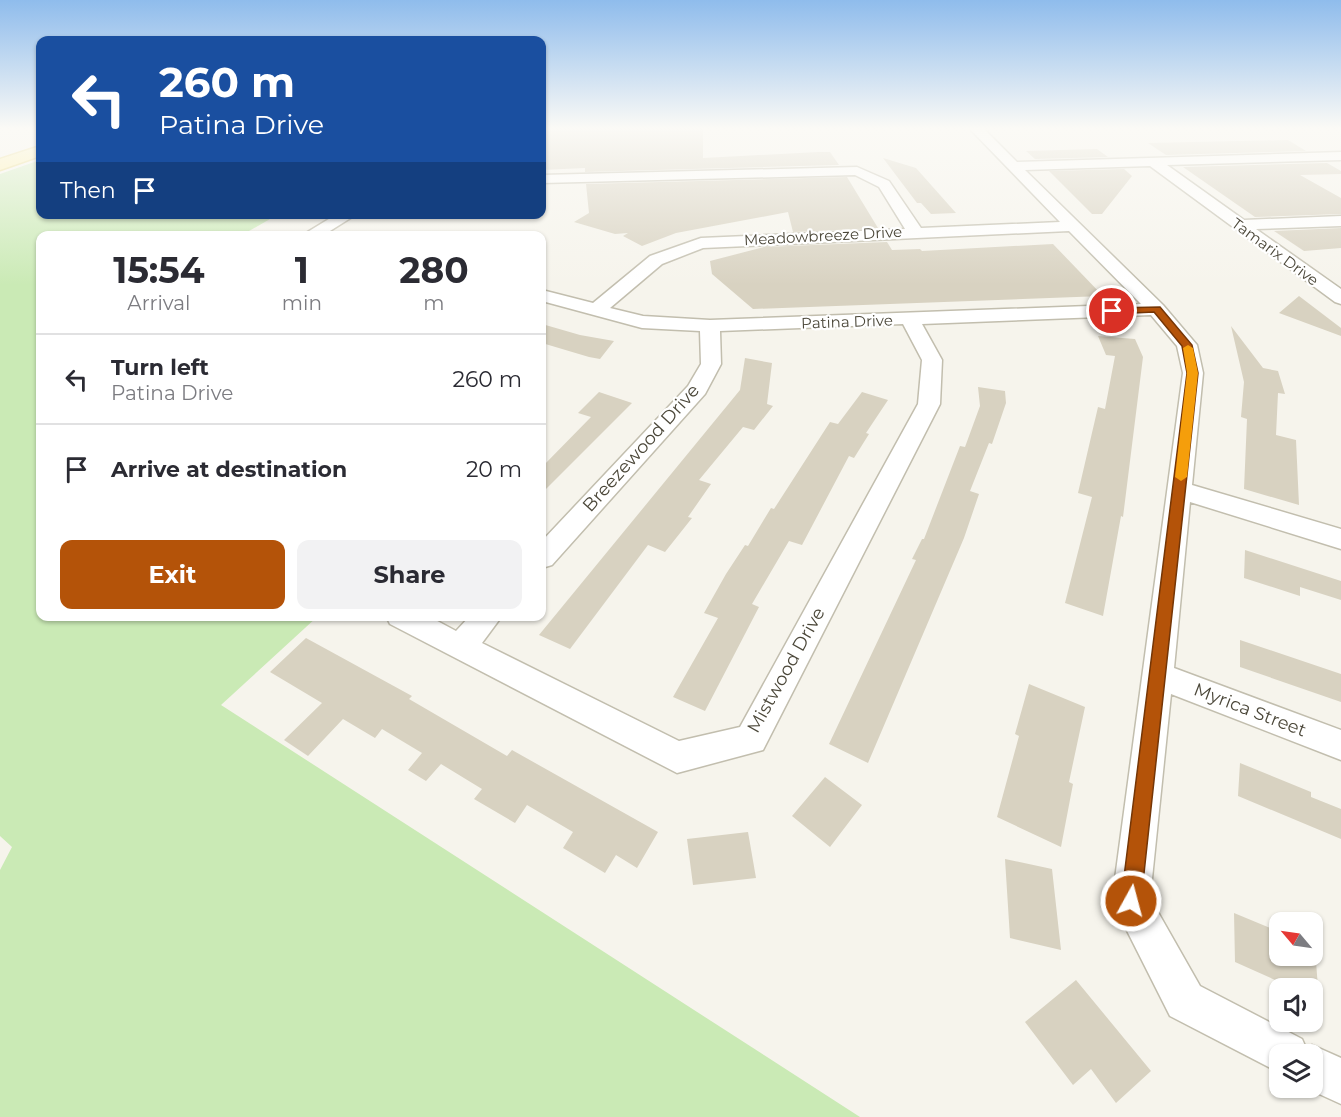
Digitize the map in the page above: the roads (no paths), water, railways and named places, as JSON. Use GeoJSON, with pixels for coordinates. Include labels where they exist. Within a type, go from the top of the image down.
{"type":"FeatureCollection","features":[{"type":"Feature","properties":{"kind":"street"},"geometry":{"type":"LineString","coordinates":[[547,183],[621,180]]}},
{"type":"Feature","properties":{"kind":"street"},"geometry":{"type":"LineString","coordinates":[[876,180],[884,184],[915,232]]}},
{"type":"Feature","properties":{"kind":"street"},"geometry":{"type":"LineString","coordinates":[[1026,180],[1156,309],[1187,345],[1193,373],[1131,901],[1185,1002],[1269,1045]]}},
{"type":"Feature","properties":{"kind":"street","name":"Tamarix Drive"},"geometry":{"type":"LineString","coordinates":[[1177,180],[1341,298]]}},
{"type":"Feature","properties":{"kind":"street"},"geometry":{"type":"LineString","coordinates":[[324,231],[342,219]]}},
{"type":"Feature","properties":{"kind":"street"},"geometry":{"type":"LineString","coordinates":[[1238,225],[1341,221]]}},
{"type":"Feature","properties":{"kind":"street","name":"Meadowbreeze Drive"},"geometry":{"type":"LineString","coordinates":[[595,311],[656,260],[701,243],[1073,226]]}},
{"type":"Feature","properties":{"kind":"street","name":"Patina Drive"},"geometry":{"type":"LineString","coordinates":[[546,297],[642,322],[710,326],[1156,309]]}},
{"type":"Feature","properties":{"kind":"street","name":"Mistwood Drive"},"geometry":{"type":"LineString","coordinates":[[410,621],[677,757],[751,739],[929,404],[932,360],[910,320]]}},
{"type":"Feature","properties":{"kind":"street","name":"Breezewood Drive"},"geometry":{"type":"LineString","coordinates":[[546,554],[697,389],[711,364],[710,326]]}},
{"type":"Feature","properties":{"kind":"street"},"geometry":{"type":"LineString","coordinates":[[1179,490],[1341,539]]}},
{"type":"Feature","properties":{"kind":"street"},"geometry":{"type":"LineString","coordinates":[[460,647],[483,621]]}},
{"type":"Feature","properties":{"kind":"street","name":"Myrica Street"},"geometry":{"type":"LineString","coordinates":[[1159,676],[1341,744]]}},
{"type":"Feature","properties":{"kind":"street"},"geometry":{"type":"LineString","coordinates":[[1323,1073],[1341,1082]]}}]}
